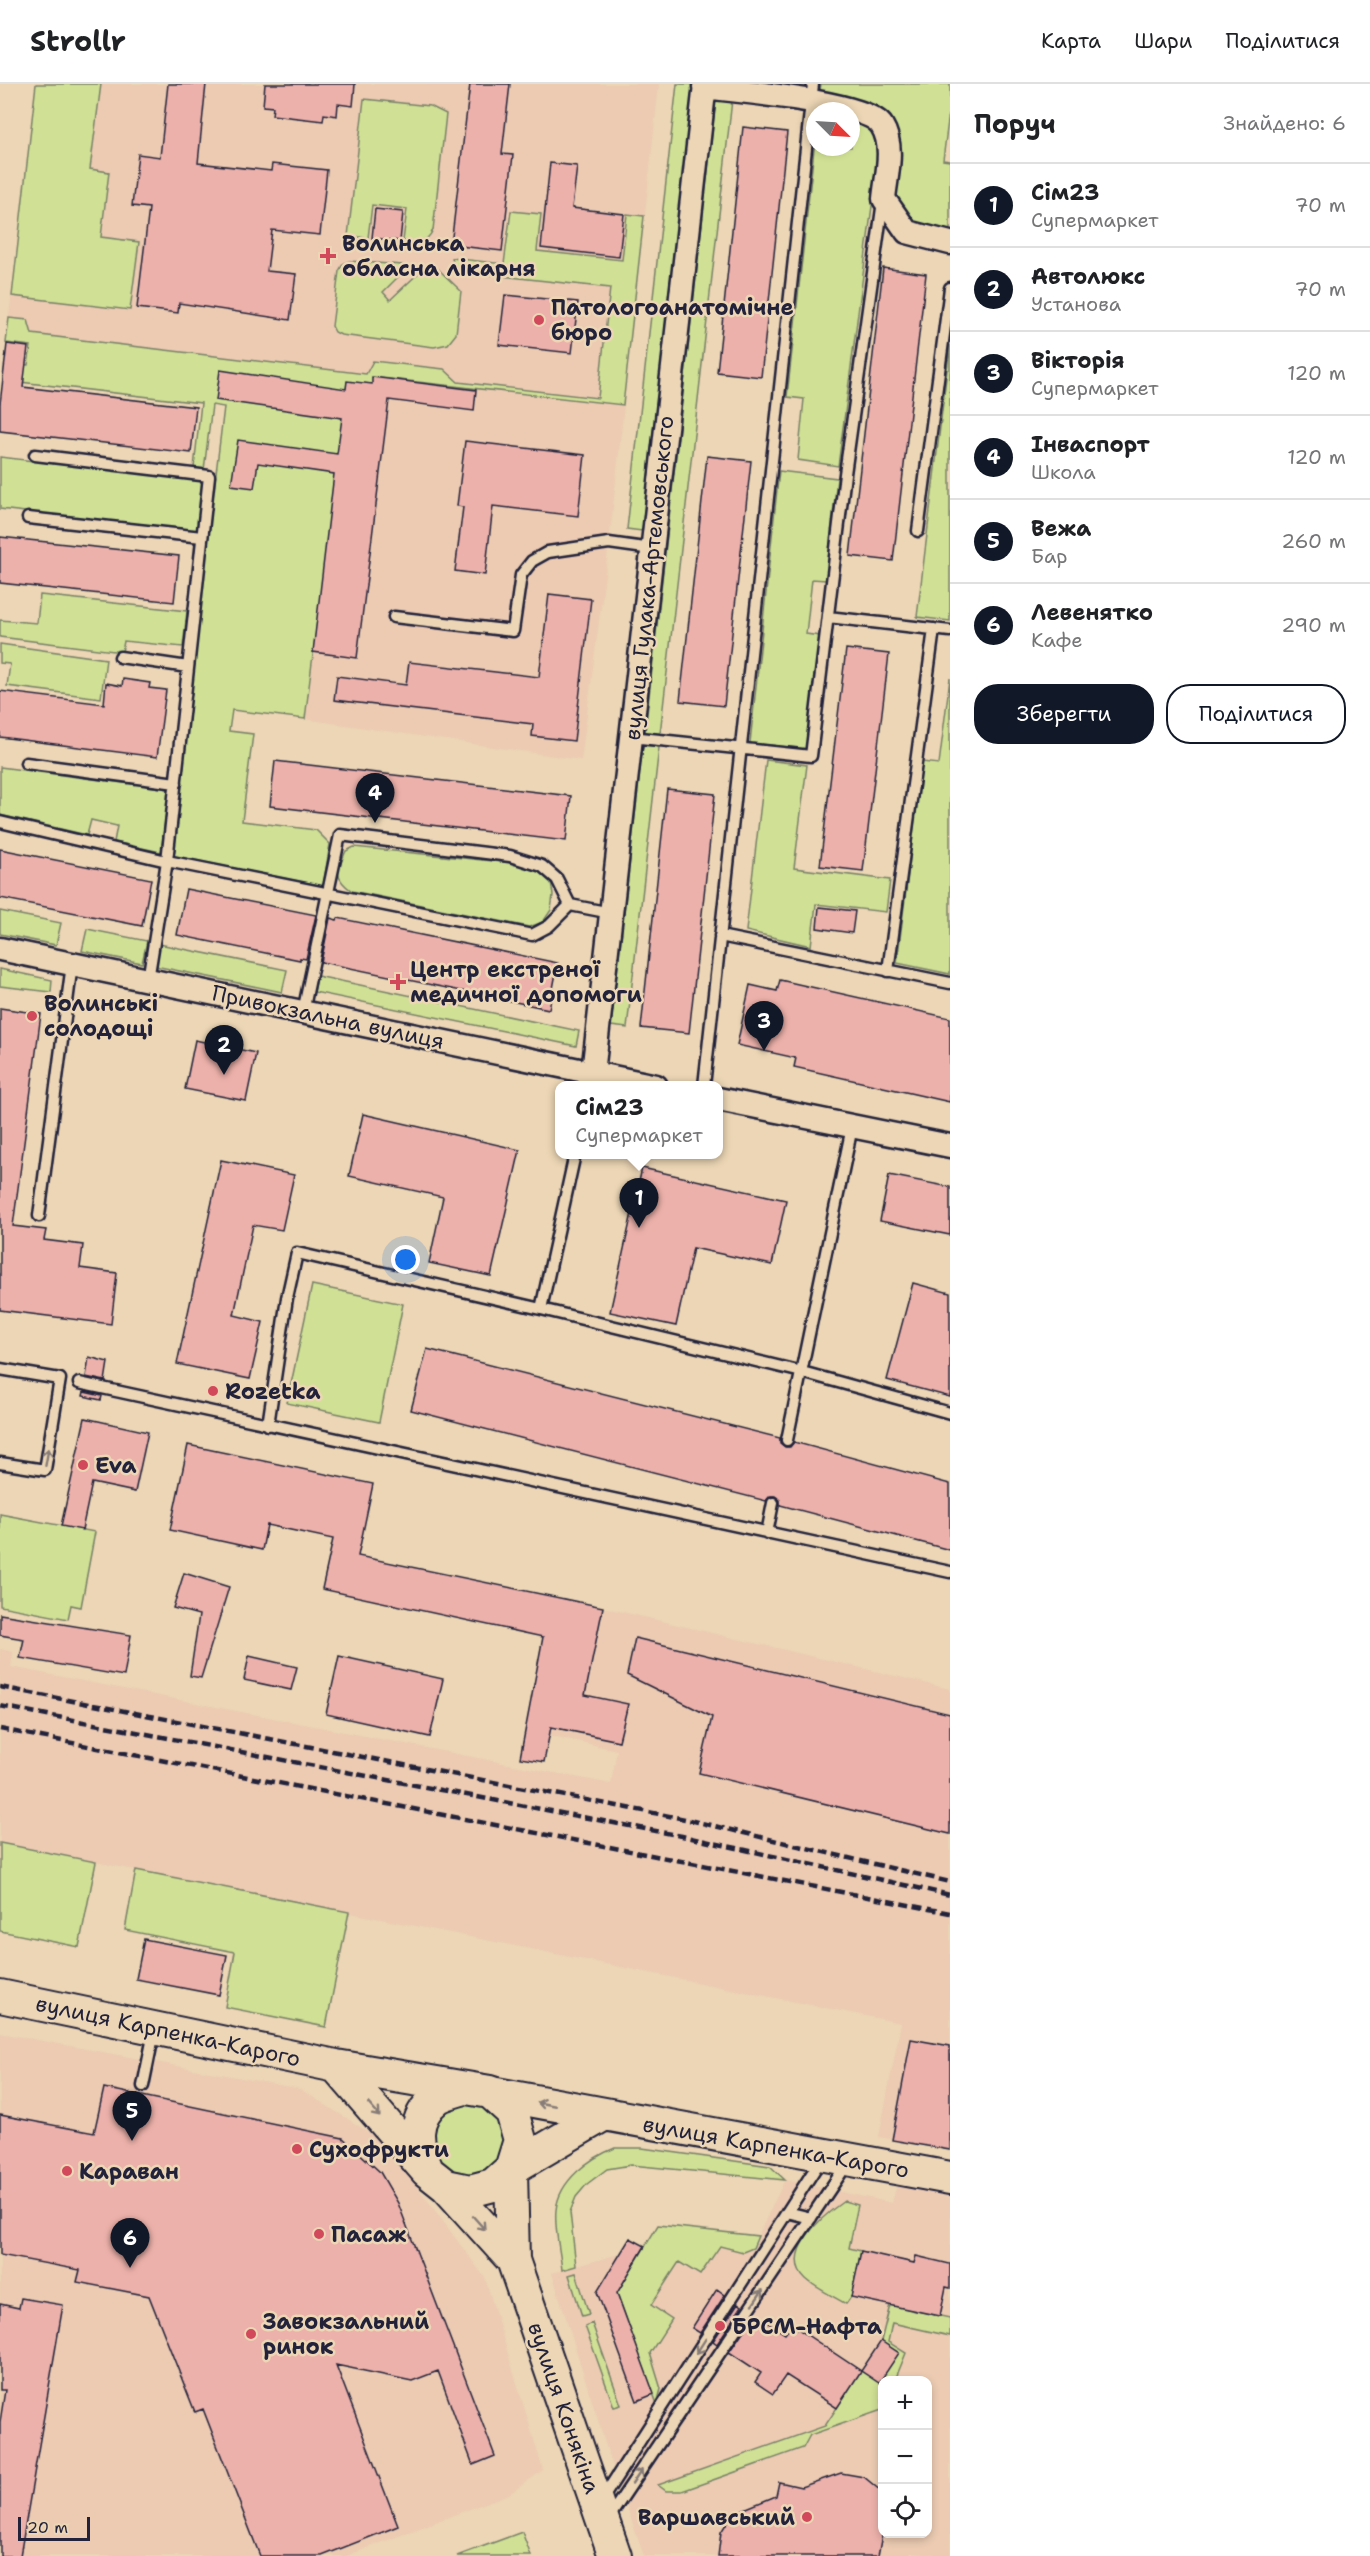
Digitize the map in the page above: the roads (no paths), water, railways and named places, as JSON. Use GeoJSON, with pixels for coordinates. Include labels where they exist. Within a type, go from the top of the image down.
{"type":"FeatureCollection","features":[{"type":"Feature","properties":{"kind":"main road","name":"вулиця Карпенка-Карого"},"geometry":{"type":"LineString","coordinates":[[0,1996],[336,2066],[950,2178]]}},
{"type":"Feature","properties":{"kind":"main road"},"geometry":{"type":"LineString","coordinates":[[336,2066],[436,2179],[513,2260]]}},
{"type":"Feature","properties":{"kind":"main road"},"geometry":{"type":"LineString","coordinates":[[513,2260],[512,2169],[520,2140],[512,2112],[477,2090],[438,2097],[421,2119],[417,2146],[436,2179],[470,2192],[493,2185],[512,2169],[603,2115]]}},
{"type":"Feature","properties":{"kind":"main road","name":"вулиця Конякіна"},"geometry":{"type":"LineString","coordinates":[[513,2260],[615,2556]]}},
{"type":"Feature","properties":{"kind":"street"},"geometry":{"type":"LineString","coordinates":[[704,85],[812,92],[867,115],[881,124],[889,143],[884,199],[907,232],[950,243]]}},
{"type":"Feature","properties":{"kind":"street","name":"вулиця Гулака-Артемовського"},"geometry":{"type":"LineString","coordinates":[[592,1079],[704,85]]}},
{"type":"Feature","properties":{"kind":"street","name":"Привокзальна вулиця"},"geometry":{"type":"LineString","coordinates":[[0,949],[303,1012],[592,1079],[610,1081]]}},
{"type":"Feature","properties":{"kind":"street"},"geometry":{"type":"LineString","coordinates":[[723,1100],[950,1146]]}},
{"type":"Feature","properties":{"kind":"lane"},"geometry":{"type":"LineString","coordinates":[[705,1081],[812,92]]}},
{"type":"Feature","properties":{"kind":"lane"},"geometry":{"type":"LineString","coordinates":[[631,737],[811,756],[845,474],[884,199]]}},
{"type":"Feature","properties":{"kind":"lane"},"geometry":{"type":"LineString","coordinates":[[918,531],[950,288]]}},
{"type":"Feature","properties":{"kind":"lane"},"geometry":{"type":"LineString","coordinates":[[35,456],[209,476],[167,861],[148,980]]}},
{"type":"Feature","properties":{"kind":"lane"},"geometry":{"type":"LineString","coordinates":[[28,518],[202,537]]}},
{"type":"Feature","properties":{"kind":"lane"},"geometry":{"type":"LineString","coordinates":[[394,617],[513,631],[521,575],[532,561],[548,552],[609,543],[652,549]]}},
{"type":"Feature","properties":{"kind":"lane"},"geometry":{"type":"LineString","coordinates":[[828,616],[950,631]]}},
{"type":"Feature","properties":{"kind":"lane"},"geometry":{"type":"LineString","coordinates":[[888,971],[934,629]]}},
{"type":"Feature","properties":{"kind":"lane"},"geometry":{"type":"LineString","coordinates":[[120,657],[188,667]]}},
{"type":"Feature","properties":{"kind":"lane"},"geometry":{"type":"LineString","coordinates":[[26,763],[176,783]]}},
{"type":"Feature","properties":{"kind":"lane"},"geometry":{"type":"LineString","coordinates":[[0,822],[167,861],[531,935],[549,926],[570,905]]}},
{"type":"Feature","properties":{"kind":"lane"},"geometry":{"type":"LineString","coordinates":[[303,1012],[340,835],[510,856],[542,866],[557,879],[570,905]]}},
{"type":"Feature","properties":{"kind":"lane"},"geometry":{"type":"LineString","coordinates":[[570,905],[611,913]]}},
{"type":"Feature","properties":{"kind":"lane"},"geometry":{"type":"LineString","coordinates":[[720,936],[950,983]]}},
{"type":"Feature","properties":{"kind":"lane"},"geometry":{"type":"LineString","coordinates":[[39,1216],[72,964]]}},
{"type":"Feature","properties":{"kind":"lane"},"geometry":{"type":"LineString","coordinates":[[787,1440],[852,1127]]}},
{"type":"Feature","properties":{"kind":"lane"},"geometry":{"type":"LineString","coordinates":[[541,1309],[574,1159]]}},
{"type":"Feature","properties":{"kind":"lane"},"geometry":{"type":"LineString","coordinates":[[268,1425],[287,1298],[297,1253],[802,1372],[950,1413]]}},
{"type":"Feature","properties":{"kind":"lane"},"geometry":{"type":"LineString","coordinates":[[0,1369],[60,1379],[45,1470],[0,1463]]}},
{"type":"Feature","properties":{"kind":"lane"},"geometry":{"type":"LineString","coordinates":[[79,1383],[950,1572]]}},
{"type":"Feature","properties":{"kind":"lane"},"geometry":{"type":"LineString","coordinates":[[767,1533],[773,1503]]}},
{"type":"Feature","properties":{"kind":"lane"},"geometry":{"type":"LineString","coordinates":[[143,2086],[155,2028]]}},
{"type":"Feature","properties":{"kind":"lane"},"geometry":{"type":"LineString","coordinates":[[601,2515],[787,2212],[836,2158]]}},
{"type":"Feature","properties":{"kind":"lane"},"geometry":{"type":"LineString","coordinates":[[601,2515],[811,2218],[836,2158]]}},
{"type":"Feature","properties":{"kind":"lane"},"geometry":{"type":"LineString","coordinates":[[787,2212],[811,2218]]}},
{"type":"Feature","properties":{"kind":"railway"},"geometry":{"type":"LineString","coordinates":[[0,1687],[685,1819],[950,1882]]}},
{"type":"Feature","properties":{"kind":"railway"},"geometry":{"type":"LineString","coordinates":[[0,1706],[682,1836],[950,1895]]}},
{"type":"Feature","properties":{"kind":"railway"},"geometry":{"type":"LineString","coordinates":[[0,1729],[950,1913]]}},
{"type":"Feature","properties":{"kind":"place","name":"Волинська обласна лікарня"},"geometry":{"type":"Point","coordinates":[328,256]}},
{"type":"Feature","properties":{"kind":"place","name":"Патологоанатомічне бюро"},"geometry":{"type":"Point","coordinates":[539,320]}},
{"type":"Feature","properties":{"kind":"place","name":"Інваспорт"},"geometry":{"type":"Point","coordinates":[375,823]}},
{"type":"Feature","properties":{"kind":"place","name":"Центр екстреної медичної допомоги"},"geometry":{"type":"Point","coordinates":[398,982]}},
{"type":"Feature","properties":{"kind":"place","name":"Волинські солодощі"},"geometry":{"type":"Point","coordinates":[32,1016]}},
{"type":"Feature","properties":{"kind":"place","name":"Вікторія"},"geometry":{"type":"Point","coordinates":[764,1051]}},
{"type":"Feature","properties":{"kind":"place","name":"Автолюкс"},"geometry":{"type":"Point","coordinates":[224,1075]}},
{"type":"Feature","properties":{"kind":"place","name":"Сім23"},"geometry":{"type":"Point","coordinates":[639,1228]}},
{"type":"Feature","properties":{"kind":"place","name":"Rozetka"},"geometry":{"type":"Point","coordinates":[213,1391]}},
{"type":"Feature","properties":{"kind":"place","name":"Eva"},"geometry":{"type":"Point","coordinates":[83,1465]}},
{"type":"Feature","properties":{"kind":"place","name":"Вежа"},"geometry":{"type":"Point","coordinates":[132,2141]}},
{"type":"Feature","properties":{"kind":"place","name":"Сухофрукти"},"geometry":{"type":"Point","coordinates":[297,2149]}},
{"type":"Feature","properties":{"kind":"place","name":"Караван"},"geometry":{"type":"Point","coordinates":[67,2171]}},
{"type":"Feature","properties":{"kind":"place","name":"Пасаж"},"geometry":{"type":"Point","coordinates":[319,2234]}},
{"type":"Feature","properties":{"kind":"place","name":"Левенятко"},"geometry":{"type":"Point","coordinates":[130,2268]}},
{"type":"Feature","properties":{"kind":"place","name":"БРСМ-Нафта"},"geometry":{"type":"Point","coordinates":[720,2326]}},
{"type":"Feature","properties":{"kind":"place","name":"Завокзальний ринок"},"geometry":{"type":"Point","coordinates":[251,2334]}},
{"type":"Feature","properties":{"kind":"place","name":"Варшавський"},"geometry":{"type":"Point","coordinates":[807,2517]}}]}
